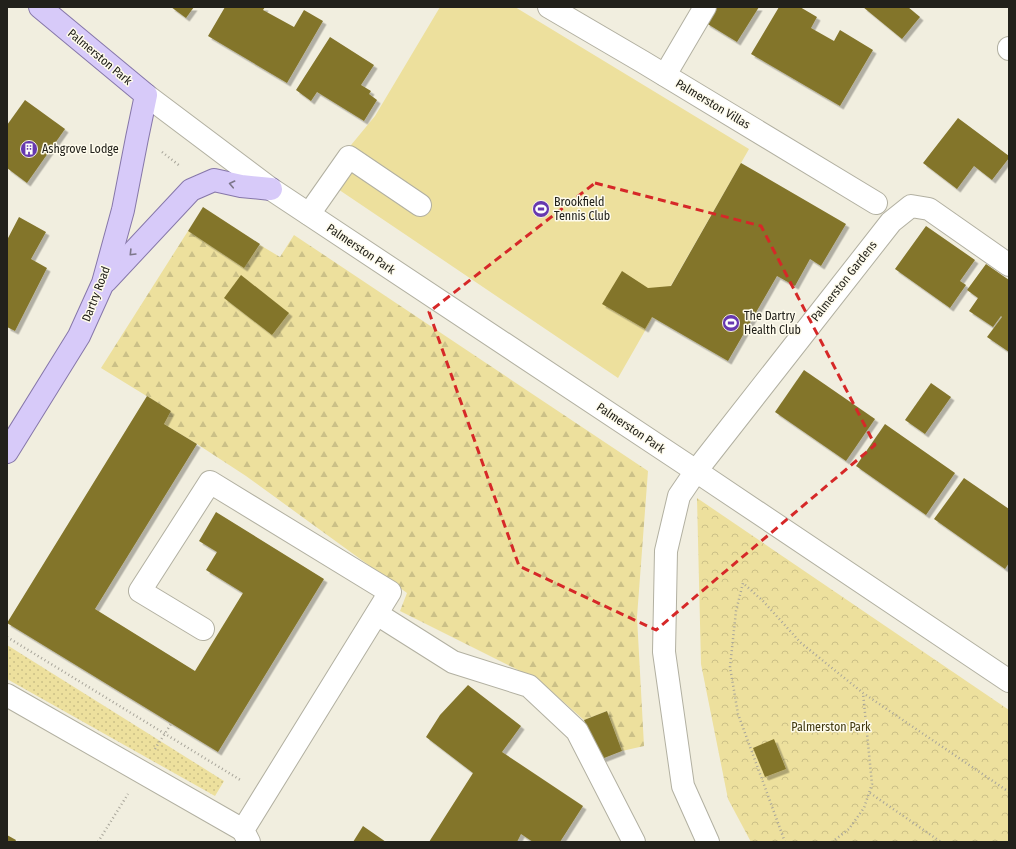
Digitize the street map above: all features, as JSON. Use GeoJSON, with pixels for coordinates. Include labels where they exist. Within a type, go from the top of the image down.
{"type":"FeatureCollection","features":[{"type":"Feature","properties":{"kind":"main road","name":"Palmerston Park"},"geometry":{"type":"LineString","coordinates":[[40,7],[146,95]]}},
{"type":"Feature","properties":{"kind":"main road","name":"Dartry Road"},"geometry":{"type":"LineString","coordinates":[[7,452],[79,336],[104,283],[123,210],[146,95]]}},
{"type":"Feature","properties":{"kind":"main road"},"geometry":{"type":"LineString","coordinates":[[104,283],[191,190],[214,180],[241,186],[271,189]]}},
{"type":"Feature","properties":{"kind":"street","name":"Palmerston Villas"},"geometry":{"type":"LineString","coordinates":[[549,7],[665,75],[876,203]]}},
{"type":"Feature","properties":{"kind":"street"},"geometry":{"type":"LineString","coordinates":[[665,75],[705,7]]}},
{"type":"Feature","properties":{"kind":"street","name":"Palmerston Park"},"geometry":{"type":"LineString","coordinates":[[146,95],[271,189],[1009,681]]}},
{"type":"Feature","properties":{"kind":"street"},"geometry":{"type":"LineString","coordinates":[[309,214],[349,157],[420,205]]}},
{"type":"Feature","properties":{"kind":"street","name":"Palmerston Gardens"},"geometry":{"type":"LineString","coordinates":[[696,471],[891,222],[911,206],[929,209],[1009,265]]}},
{"type":"Feature","properties":{"kind":"street"},"geometry":{"type":"LineString","coordinates":[[696,471],[679,496],[666,551],[664,652],[683,786],[708,842]]}},
{"type":"Feature","properties":{"kind":"street"},"geometry":{"type":"LineString","coordinates":[[7,695],[246,836],[265,795],[390,592],[210,482],[140,591],[202,629]]}},
{"type":"Feature","properties":{"kind":"street"},"geometry":{"type":"LineString","coordinates":[[377,614],[453,662],[529,686],[577,731],[634,842]]}},
{"type":"Feature","properties":{"kind":"path"},"geometry":{"type":"LineString","coordinates":[[137,135],[179,165],[191,190]]}},
{"type":"Feature","properties":{"kind":"path"},"geometry":{"type":"LineString","coordinates":[[785,842],[738,714],[730,667],[736,611],[743,583],[801,643],[863,693],[1009,792]]}},
{"type":"Feature","properties":{"kind":"path"},"geometry":{"type":"LineString","coordinates":[[7,637],[265,795]]}},
{"type":"Feature","properties":{"kind":"path"},"geometry":{"type":"LineString","coordinates":[[832,842],[849,829],[864,808],[872,784],[863,693]]}},
{"type":"Feature","properties":{"kind":"path"},"geometry":{"type":"LineString","coordinates":[[164,734],[171,724]]}},
{"type":"Feature","properties":{"kind":"path"},"geometry":{"type":"LineString","coordinates":[[870,793],[941,842]]}},
{"type":"Feature","properties":{"kind":"highlighted area"},"geometry":{"type":"Polygon","coordinates":[[[595,183],[761,226],[875,445],[656,630],[519,566],[429,312],[595,183]]]}},
{"type":"Feature","properties":{"kind":"green space","name":"Brookfield Tennis Club"},"geometry":{"type":"Polygon","coordinates":[[[440,7],[515,7],[749,149],[618,378],[323,179],[375,116],[440,7]]]}},
{"type":"Feature","properties":{"kind":"green space"},"geometry":{"type":"Polygon","coordinates":[[[188,231],[244,267],[260,245],[280,257],[294,235],[648,471],[637,617],[644,746],[622,751],[607,711],[584,720],[540,681],[400,611],[407,593],[246,476],[164,424],[171,411],[101,368],[188,231]]]}},
{"type":"Feature","properties":{"kind":"green space","name":"Palmerston Park"},"geometry":{"type":"Polygon","coordinates":[[[697,498],[1009,710],[1009,842],[751,842],[728,799],[701,664],[697,498]]]}},
{"type":"Feature","properties":{"kind":"green space"},"geometry":{"type":"Polygon","coordinates":[[[7,645],[224,781],[215,796],[7,679],[7,645]]]}},
{"type":"Feature","properties":{"kind":"building"},"geometry":{"type":"Polygon","coordinates":[[[171,7],[194,7],[186,18],[171,7]]]}},
{"type":"Feature","properties":{"kind":"building"},"geometry":{"type":"Polygon","coordinates":[[[225,7],[265,7],[263,10],[294,27],[304,10],[323,21],[287,83],[208,36],[225,7]]]}},
{"type":"Feature","properties":{"kind":"building"},"geometry":{"type":"Polygon","coordinates":[[[716,7],[759,7],[737,42],[706,23],[716,7]]]}},
{"type":"Feature","properties":{"kind":"building"},"geometry":{"type":"Polygon","coordinates":[[[779,7],[800,7],[817,17],[811,28],[834,41],[840,30],[873,50],[840,106],[751,54],[779,7]]]}},
{"type":"Feature","properties":{"kind":"building"},"geometry":{"type":"Polygon","coordinates":[[[863,7],[908,7],[920,17],[902,39],[863,7]]]}},
{"type":"Feature","properties":{"kind":"building"},"geometry":{"type":"Polygon","coordinates":[[[330,37],[374,65],[361,85],[371,91],[369,94],[377,100],[364,121],[317,92],[311,101],[296,90],[330,37]]]}},
{"type":"Feature","properties":{"kind":"building","name":"Ashgrove Lodge"},"geometry":{"type":"Polygon","coordinates":[[[25,100],[65,129],[27,183],[7,168],[7,125],[25,100]]]}},
{"type":"Feature","properties":{"kind":"building"},"geometry":{"type":"Polygon","coordinates":[[[958,118],[1009,156],[1009,158],[992,180],[974,166],[957,189],[923,163],[958,118]]]}},
{"type":"Feature","properties":{"kind":"building"},"geometry":{"type":"Polygon","coordinates":[[[741,163],[846,224],[821,266],[810,259],[795,286],[777,276],[728,361],[652,317],[645,329],[602,304],[622,271],[648,288],[671,286],[741,163]]]}},
{"type":"Feature","properties":{"kind":"building"},"geometry":{"type":"Polygon","coordinates":[[[203,207],[260,244],[244,268],[188,231],[203,207]]]}},
{"type":"Feature","properties":{"kind":"building"},"geometry":{"type":"Polygon","coordinates":[[[19,217],[46,232],[31,259],[47,268],[15,331],[7,327],[7,240],[19,217]]]}},
{"type":"Feature","properties":{"kind":"building"},"geometry":{"type":"Polygon","coordinates":[[[926,226],[975,260],[960,281],[966,285],[950,308],[895,269],[926,226]]]}},
{"type":"Feature","properties":{"kind":"building"},"geometry":{"type":"Polygon","coordinates":[[[986,264],[1009,280],[1009,352],[987,337],[1002,317],[1001,316],[993,327],[969,311],[978,298],[967,290],[986,264]]]}},
{"type":"Feature","properties":{"kind":"building"},"geometry":{"type":"Polygon","coordinates":[[[241,275],[289,313],[272,335],[224,298],[241,275]]]}},
{"type":"Feature","properties":{"kind":"building"},"geometry":{"type":"Polygon","coordinates":[[[804,370],[875,419],[846,461],[775,412],[804,370]]]}},
{"type":"Feature","properties":{"kind":"building"},"geometry":{"type":"Polygon","coordinates":[[[931,383],[951,397],[925,434],[905,420],[931,383]]]}},
{"type":"Feature","properties":{"kind":"building"},"geometry":{"type":"Polygon","coordinates":[[[147,396],[171,411],[164,424],[197,444],[95,609],[195,671],[243,593],[206,570],[217,552],[199,541],[216,512],[324,579],[218,752],[7,623],[147,396]]]}},
{"type":"Feature","properties":{"kind":"building"},"geometry":{"type":"Polygon","coordinates":[[[885,424],[955,473],[926,515],[856,466],[885,424]]]}},
{"type":"Feature","properties":{"kind":"building"},"geometry":{"type":"Polygon","coordinates":[[[964,478],[1009,509],[1009,563],[1005,569],[934,519],[964,478]]]}},
{"type":"Feature","properties":{"kind":"building"},"geometry":{"type":"Polygon","coordinates":[[[468,685],[521,726],[502,752],[583,806],[560,842],[533,842],[521,834],[517,842],[429,842],[473,773],[426,737],[440,715],[468,685]]]}},
{"type":"Feature","properties":{"kind":"building"},"geometry":{"type":"Polygon","coordinates":[[[607,711],[622,751],[599,760],[584,720],[607,711]]]}},
{"type":"Feature","properties":{"kind":"building"},"geometry":{"type":"Polygon","coordinates":[[[774,739],[786,769],[765,777],[753,748],[774,739]]]}},
{"type":"Feature","properties":{"kind":"building"},"geometry":{"type":"Polygon","coordinates":[[[363,826],[386,842],[353,842],[363,826]]]}},
{"type":"Feature","properties":{"kind":"building"},"geometry":{"type":"Polygon","coordinates":[[[7,835],[16,840],[15,842],[7,842],[7,835]]]}},
{"type":"Feature","properties":{"kind":"place","name":"Ashgrove Lodge"},"geometry":{"type":"Point","coordinates":[29,149]}},
{"type":"Feature","properties":{"kind":"place","name":"Brookfield Tennis Club"},"geometry":{"type":"Point","coordinates":[541,209]}},
{"type":"Feature","properties":{"kind":"place","name":"The Dartry Health Club"},"geometry":{"type":"Point","coordinates":[731,323]}}]}
